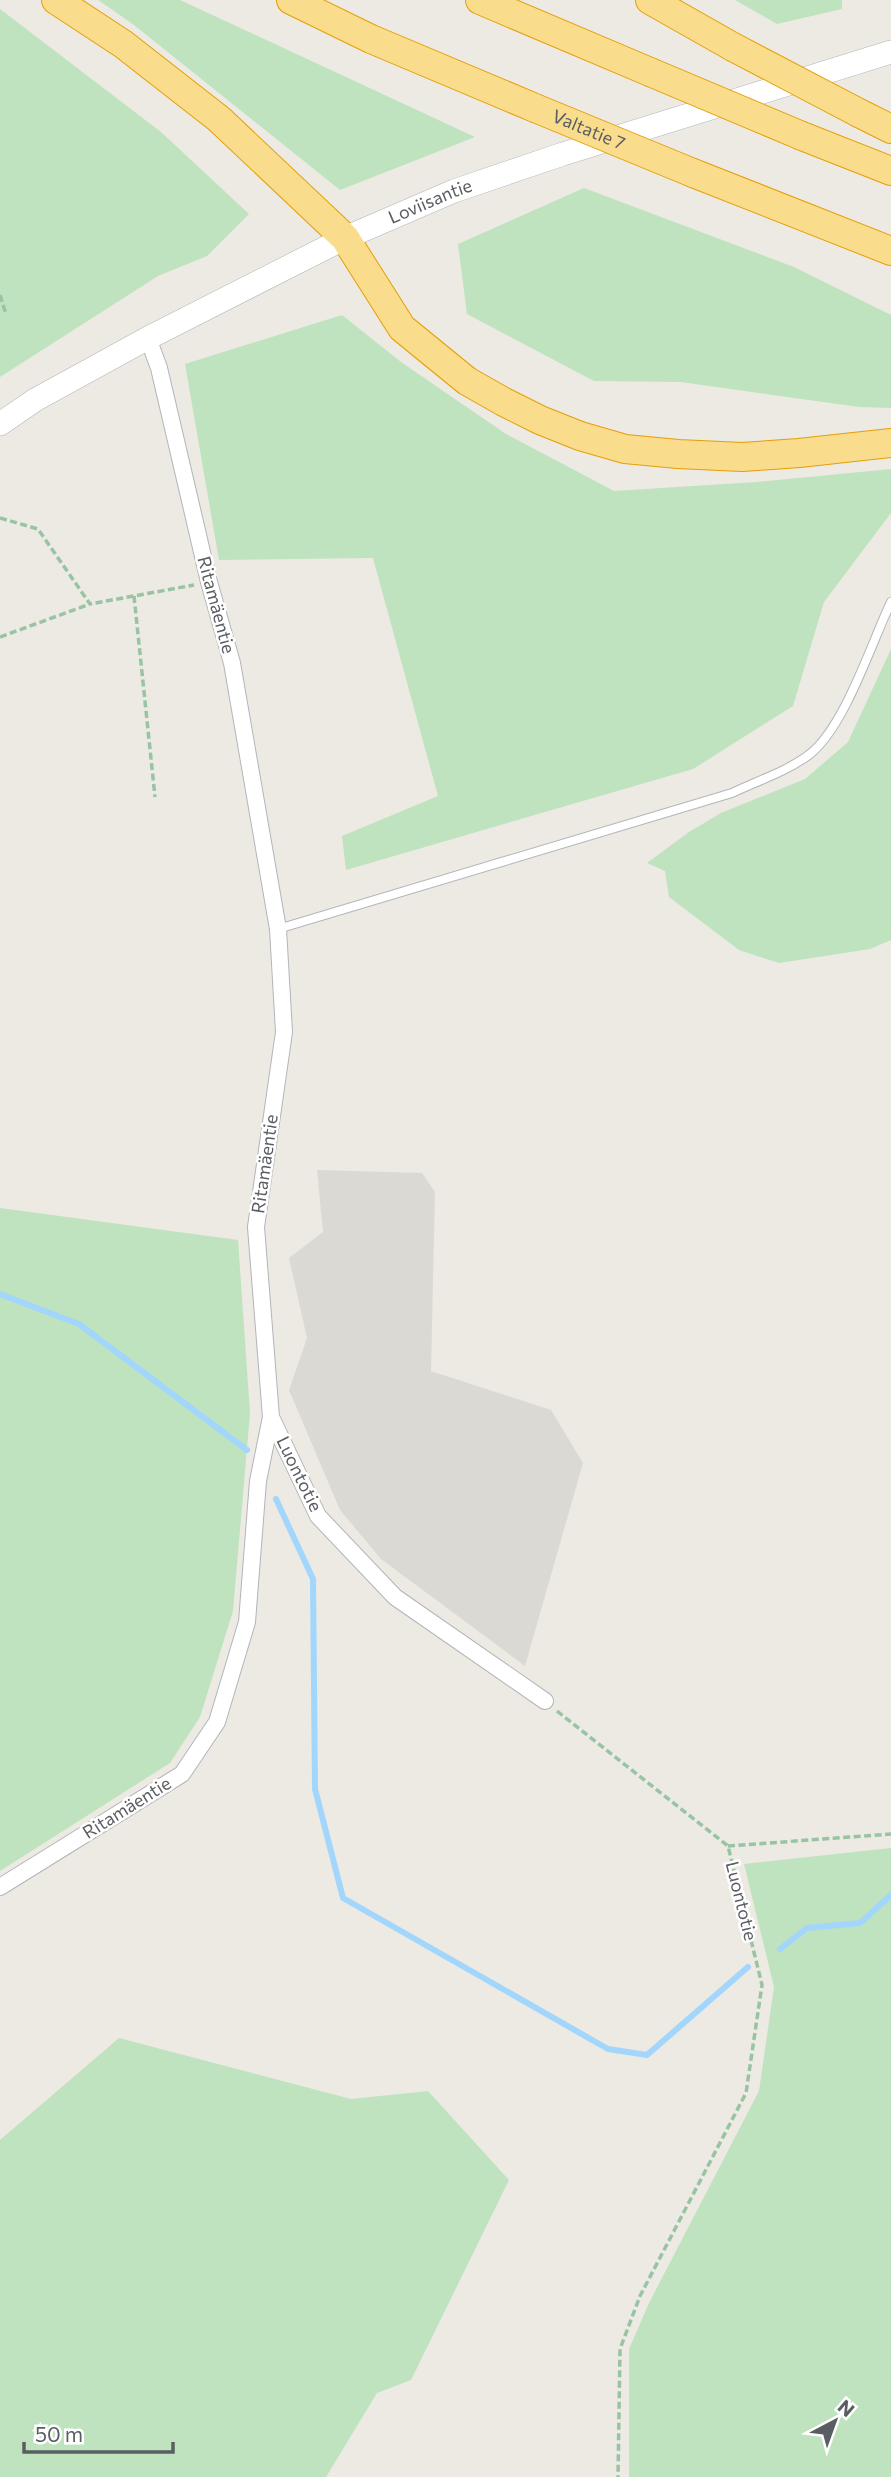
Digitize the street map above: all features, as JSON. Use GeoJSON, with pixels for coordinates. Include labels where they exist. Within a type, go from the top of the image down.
{"type":"FeatureCollection","features":[{"type":"Feature","properties":{"kind":"highway"},"geometry":{"type":"LineString","coordinates":[[56,0],[123,44],[219,119],[345,238],[402,328],[467,381],[504,402],[580,436],[625,449],[742,457],[891,443]]}},
{"type":"Feature","properties":{"kind":"highway","name":"Valtatie 7"},"geometry":{"type":"LineString","coordinates":[[291,0],[371,39],[535,108],[891,251]]}},
{"type":"Feature","properties":{"kind":"highway"},"geometry":{"type":"LineString","coordinates":[[480,0],[891,171]]}},
{"type":"Feature","properties":{"kind":"highway"},"geometry":{"type":"LineString","coordinates":[[650,0],[733,47],[891,129]]}},
{"type":"Feature","properties":{"kind":"main road","name":"Loviisantie"},"geometry":{"type":"LineString","coordinates":[[0,424],[35,400],[148,338],[345,238],[454,191],[563,153],[891,52]]}},
{"type":"Feature","properties":{"kind":"street","name":"Ritamäentie"},"geometry":{"type":"LineString","coordinates":[[0,1887],[182,1774],[217,1722],[247,1622],[258,1481],[271,1416],[256,1227],[284,1032],[278,929],[232,663],[209,582],[159,368],[148,338]]}},
{"type":"Feature","properties":{"kind":"street","name":"Luontotie"},"geometry":{"type":"LineString","coordinates":[[271,1416],[318,1516],[395,1597],[545,1700]]}},
{"type":"Feature","properties":{"kind":"lane"},"geometry":{"type":"LineString","coordinates":[[278,929],[732,793],[796,762],[810,753],[832,727],[891,602]]}},
{"type":"Feature","properties":{"kind":"path"},"geometry":{"type":"LineString","coordinates":[[0,295],[6,314]]}},
{"type":"Feature","properties":{"kind":"path"},"geometry":{"type":"LineString","coordinates":[[0,518],[38,530],[90,604]]}},
{"type":"Feature","properties":{"kind":"path"},"geometry":{"type":"LineString","coordinates":[[0,637],[90,604],[209,582]]}},
{"type":"Feature","properties":{"kind":"path"},"geometry":{"type":"LineString","coordinates":[[134,596],[155,797]]}},
{"type":"Feature","properties":{"kind":"path","name":"Luontotie"},"geometry":{"type":"LineString","coordinates":[[545,1700],[728,1846],[762,1985],[746,2093],[640,2296],[620,2349],[618,2477]]}},
{"type":"Feature","properties":{"kind":"path"},"geometry":{"type":"LineString","coordinates":[[728,1846],[891,1834]]}},
{"type":"Feature","properties":{"kind":"shaded area"},"geometry":{"type":"Polygon","coordinates":[[[317,1170],[422,1173],[435,1192],[431,1371],[551,1410],[583,1463],[525,1666],[381,1559],[340,1510],[289,1390],[307,1338],[289,1258],[323,1232],[317,1170]]]}},
{"type":"Feature","properties":{"kind":"green space"},"geometry":{"type":"Polygon","coordinates":[[[98,0],[180,0],[475,137],[340,190],[134,25],[98,0]]]}},
{"type":"Feature","properties":{"kind":"green space"},"geometry":{"type":"Polygon","coordinates":[[[735,0],[842,0],[842,9],[777,24],[735,0]]]}},
{"type":"Feature","properties":{"kind":"green space"},"geometry":{"type":"Polygon","coordinates":[[[0,9],[161,132],[249,214],[207,256],[158,276],[0,377],[0,9]]]}},
{"type":"Feature","properties":{"kind":"green space"},"geometry":{"type":"Polygon","coordinates":[[[584,188],[794,267],[891,315],[891,408],[859,407],[681,382],[594,381],[467,314],[458,244],[584,188]]]}},
{"type":"Feature","properties":{"kind":"green space"},"geometry":{"type":"Polygon","coordinates":[[[342,315],[401,362],[506,434],[614,491],[757,482],[891,469],[891,513],[824,602],[793,706],[693,769],[346,870],[342,836],[438,796],[373,558],[219,560],[185,364],[342,315]]]}},
{"type":"Feature","properties":{"kind":"green space"},"geometry":{"type":"Polygon","coordinates":[[[891,649],[891,940],[870,949],[779,963],[739,950],[669,897],[665,871],[647,863],[689,832],[721,813],[805,779],[848,742],[891,649]]]}},
{"type":"Feature","properties":{"kind":"green space"},"geometry":{"type":"Polygon","coordinates":[[[0,1208],[238,1240],[250,1413],[233,1611],[200,1717],[170,1763],[0,1871],[0,1208]]]}},
{"type":"Feature","properties":{"kind":"green space"},"geometry":{"type":"Polygon","coordinates":[[[891,1848],[891,2477],[629,2477],[629,2349],[649,2303],[759,2091],[774,1987],[744,1864],[891,1848]]]}},
{"type":"Feature","properties":{"kind":"green space"},"geometry":{"type":"Polygon","coordinates":[[[119,2038],[351,2099],[428,2091],[509,2180],[411,2380],[377,2393],[326,2477],[0,2477],[0,2140],[119,2038]]]}},
{"type":"Feature","properties":{"kind":"waterway"},"geometry":{"type":"LineString","coordinates":[[0,1294],[79,1324],[247,1450]]}},
{"type":"Feature","properties":{"kind":"waterway"},"geometry":{"type":"LineString","coordinates":[[276,1499],[313,1579],[315,1789],[343,1898],[608,2049],[647,2055],[748,1967]]}},
{"type":"Feature","properties":{"kind":"waterway"},"geometry":{"type":"LineString","coordinates":[[780,1949],[807,1928],[860,1923],[891,1895]]}}]}
